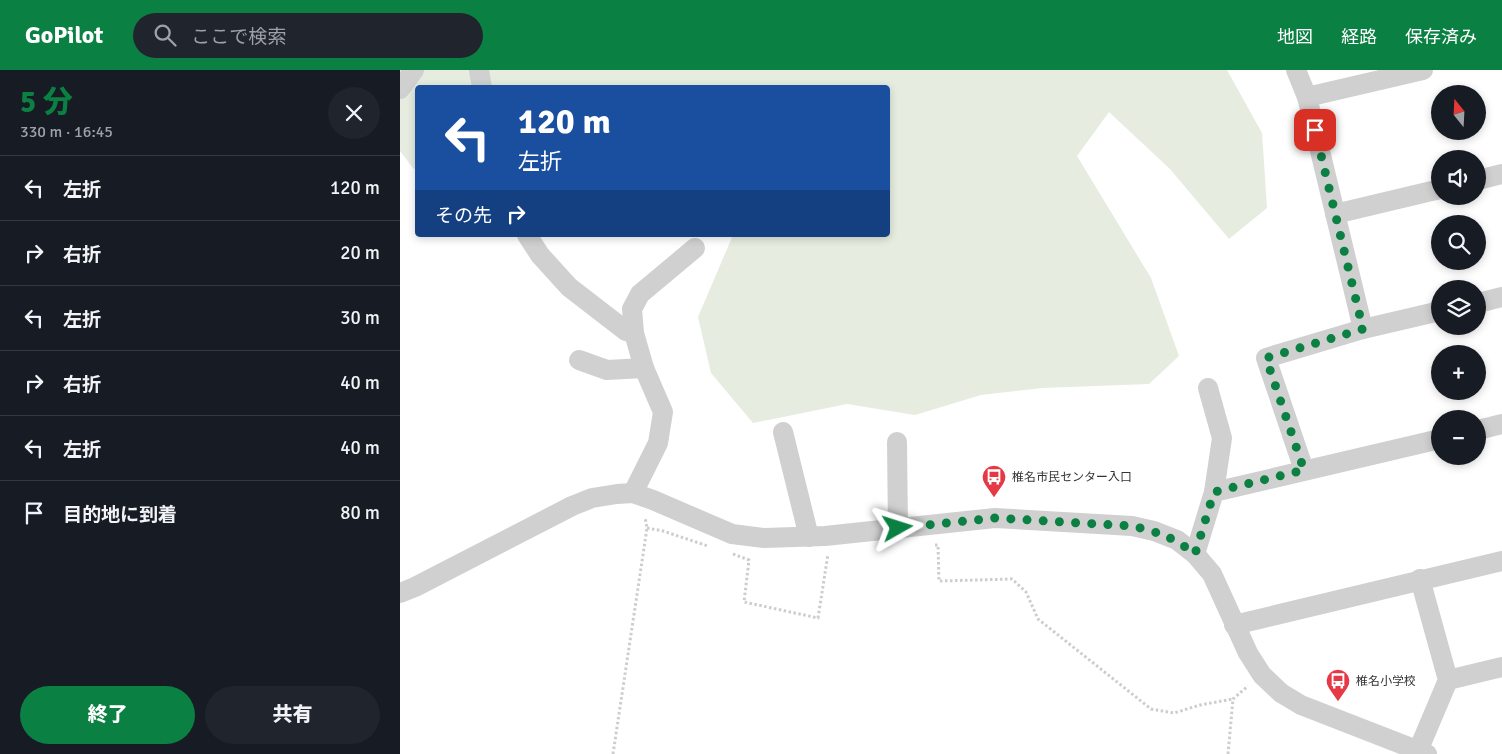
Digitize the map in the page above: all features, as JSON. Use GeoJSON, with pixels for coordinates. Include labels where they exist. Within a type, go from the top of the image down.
{"type":"FeatureCollection","features":[{"type":"Feature","properties":{"kind":"street"},"geometry":{"type":"LineString","coordinates":[[400,89],[414,70]]}},
{"type":"Feature","properties":{"kind":"street"},"geometry":{"type":"LineString","coordinates":[[479,70],[482,85]]}},
{"type":"Feature","properties":{"kind":"street"},"geometry":{"type":"LineString","coordinates":[[1296,70],[1307,97],[1363,329]]}},
{"type":"Feature","properties":{"kind":"street"},"geometry":{"type":"LineString","coordinates":[[1307,97],[1423,70]]}},
{"type":"Feature","properties":{"kind":"street"},"geometry":{"type":"LineString","coordinates":[[1486,178],[1502,174]]}},
{"type":"Feature","properties":{"kind":"street"},"geometry":{"type":"LineString","coordinates":[[1335,214],[1431,191]]}},
{"type":"Feature","properties":{"kind":"street"},"geometry":{"type":"LineString","coordinates":[[528,237],[540,255],[569,287],[626,331],[634,333]]}},
{"type":"Feature","properties":{"kind":"street"},"geometry":{"type":"LineString","coordinates":[[633,493],[658,444],[664,412],[644,368],[634,333],[632,310],[640,294],[695,248]]}},
{"type":"Feature","properties":{"kind":"street"},"geometry":{"type":"LineString","coordinates":[[1486,300],[1502,297]]}},
{"type":"Feature","properties":{"kind":"street"},"geometry":{"type":"LineString","coordinates":[[1304,470],[1266,358],[1363,329],[1431,313]]}},
{"type":"Feature","properties":{"kind":"street"},"geometry":{"type":"LineString","coordinates":[[579,360],[607,370],[644,368]]}},
{"type":"Feature","properties":{"kind":"street"},"geometry":{"type":"LineString","coordinates":[[1195,554],[1214,492],[1222,438],[1208,388]]}},
{"type":"Feature","properties":{"kind":"street"},"geometry":{"type":"LineString","coordinates":[[1486,428],[1502,424]]}},
{"type":"Feature","properties":{"kind":"street"},"geometry":{"type":"LineString","coordinates":[[782,432],[821,543]]}},
{"type":"Feature","properties":{"kind":"street"},"geometry":{"type":"LineString","coordinates":[[1214,492],[1431,441]]}},
{"type":"Feature","properties":{"kind":"street"},"geometry":{"type":"LineString","coordinates":[[897,442],[898,528]]}},
{"type":"Feature","properties":{"kind":"street"},"geometry":{"type":"LineString","coordinates":[[400,593],[572,506],[592,498],[617,494],[633,493],[732,534],[821,543],[898,528],[995,518],[1132,526],[1154,531],[1177,540],[1195,554],[1212,574],[1248,653],[1262,675],[1281,693],[1301,705],[1423,752],[1448,680],[1420,579]]}},
{"type":"Feature","properties":{"kind":"street"},"geometry":{"type":"LineString","coordinates":[[1234,625],[1502,560]]}},
{"type":"Feature","properties":{"kind":"street"},"geometry":{"type":"LineString","coordinates":[[1448,680],[1502,667]]}},
{"type":"Feature","properties":{"kind":"path"},"geometry":{"type":"LineString","coordinates":[[612,754],[647,528],[643,503],[633,493]]}},
{"type":"Feature","properties":{"kind":"path"},"geometry":{"type":"LineString","coordinates":[[647,528],[663,531],[715,548]]}},
{"type":"Feature","properties":{"kind":"path"},"geometry":{"type":"LineString","coordinates":[[821,543],[837,554]]}},
{"type":"Feature","properties":{"kind":"path"},"geometry":{"type":"LineString","coordinates":[[732,554],[749,560],[744,602],[818,618],[821,543]]}},
{"type":"Feature","properties":{"kind":"path"},"geometry":{"type":"LineString","coordinates":[[929,545],[938,545],[939,581],[1012,580],[1026,592],[1038,619],[1151,709],[1174,713],[1200,705],[1233,699],[1262,675]]}},
{"type":"Feature","properties":{"kind":"path"},"geometry":{"type":"LineString","coordinates":[[1228,754],[1233,699]]}},
{"type":"Feature","properties":{"kind":"shaded area"},"geometry":{"type":"Polygon","coordinates":[[[400,70],[1227,70],[1262,133],[1267,208],[1229,239],[1170,169],[1109,112],[1077,156],[1151,278],[1179,356],[1149,384],[1042,388],[981,395],[915,415],[847,404],[753,423],[711,373],[698,317],[732,237],[890,237],[890,85],[415,85],[415,170],[400,151],[400,70]]]}},
{"type":"Feature","properties":{"kind":"place","name":"椎名市民センター入口"},"geometry":{"type":"Point","coordinates":[994,498]}},
{"type":"Feature","properties":{"kind":"place","name":"椎名小学校"},"geometry":{"type":"Point","coordinates":[1338,702]}},
{"type":"Feature","properties":{"kind":"route"},"geometry":{"type":"LineString","coordinates":[[898,528],[995,518],[1026,518],[1132,526],[1154,531],[1177,540],[1195,554],[1214,492],[1304,470],[1266,358],[1363,329],[1315,130]]}}]}
